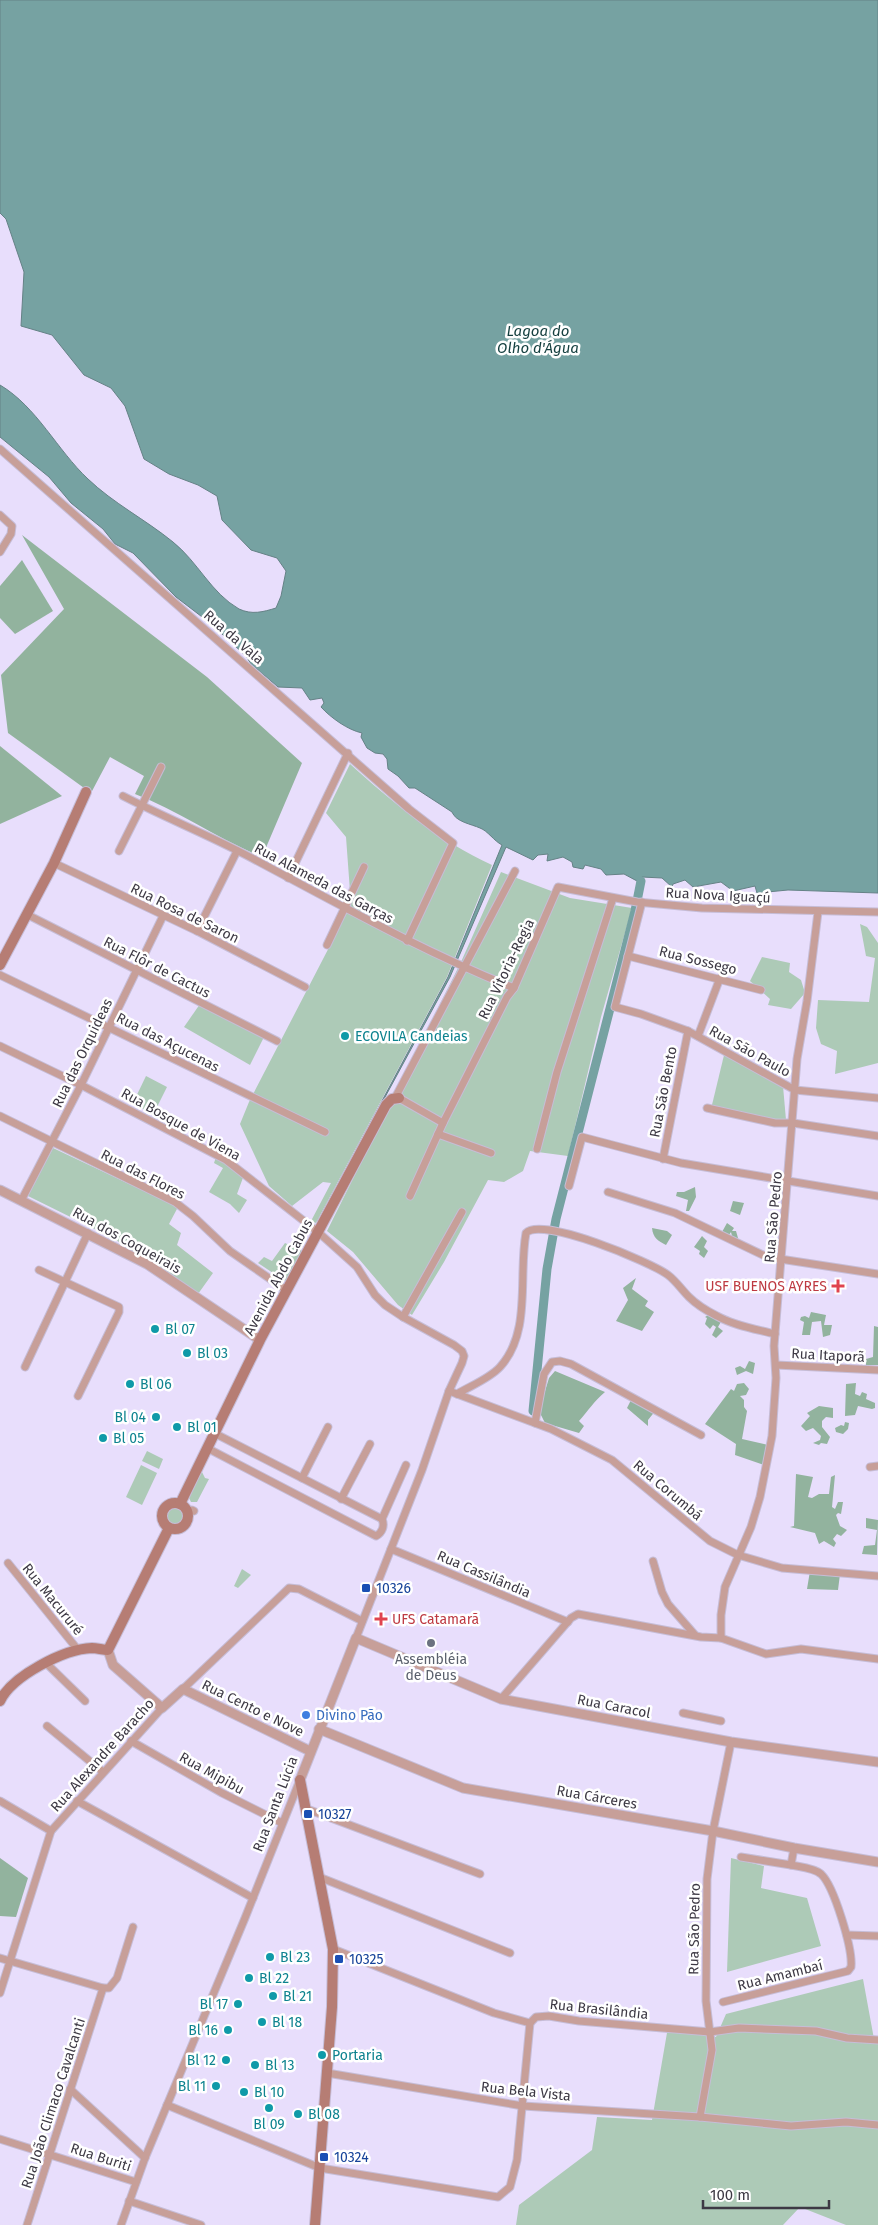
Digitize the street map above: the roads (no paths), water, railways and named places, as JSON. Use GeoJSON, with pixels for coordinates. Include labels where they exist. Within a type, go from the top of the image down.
{"type":"FeatureCollection","features":[{"type":"Feature","properties":{"kind":"main road"},"geometry":{"type":"LineString","coordinates":[[0,965],[28,915],[86,792]]}},
{"type":"Feature","properties":{"kind":"main road","name":"Avenida Abdo Cabus"},"geometry":{"type":"LineString","coordinates":[[180,1504],[286,1290],[386,1105],[397,1098]]}},
{"type":"Feature","properties":{"kind":"main road"},"geometry":{"type":"LineString","coordinates":[[180,1504],[191,1512],[187,1522],[181,1528],[169,1528],[164,1521],[163,1513],[168,1506],[180,1504]]}},
{"type":"Feature","properties":{"kind":"main road"},"geometry":{"type":"LineString","coordinates":[[0,1701],[21,1676],[46,1663],[78,1650],[92,1648],[108,1650],[169,1528]]}},
{"type":"Feature","properties":{"kind":"main road"},"geometry":{"type":"LineString","coordinates":[[300,1780],[333,1948],[335,2008],[327,2073],[315,2225]]}},
{"type":"Feature","properties":{"kind":"street","name":"Rua da Vala"},"geometry":{"type":"LineString","coordinates":[[0,449],[348,753],[409,809],[453,843],[407,941]]}},
{"type":"Feature","properties":{"kind":"street"},"geometry":{"type":"LineString","coordinates":[[0,552],[11,534],[12,526],[2,516]]}},
{"type":"Feature","properties":{"kind":"street"},"geometry":{"type":"LineString","coordinates":[[288,878],[348,753]]}},
{"type":"Feature","properties":{"kind":"street"},"geometry":{"type":"LineString","coordinates":[[119,851],[161,767]]}},
{"type":"Feature","properties":{"kind":"street","name":"Rua Alameda das Garças"},"geometry":{"type":"LineString","coordinates":[[124,796],[238,851],[407,941],[463,968],[514,988]]}},
{"type":"Feature","properties":{"kind":"street"},"geometry":{"type":"LineString","coordinates":[[196,931],[238,851]]}},
{"type":"Feature","properties":{"kind":"street","name":"Rua Rosa de Saron"},"geometry":{"type":"LineString","coordinates":[[54,862],[196,931],[305,987]]}},
{"type":"Feature","properties":{"kind":"street"},"geometry":{"type":"LineString","coordinates":[[327,945],[364,867]]}},
{"type":"Feature","properties":{"kind":"street"},"geometry":{"type":"LineString","coordinates":[[443,1123],[397,1098],[514,871]]}},
{"type":"Feature","properties":{"kind":"street","name":"Rua Nova Iguaçú"},"geometry":{"type":"LineString","coordinates":[[558,887],[642,902],[727,910],[878,912]]}},
{"type":"Feature","properties":{"kind":"street","name":"Rua Vitoria-Regia"},"geometry":{"type":"LineString","coordinates":[[410,1196],[443,1123],[514,988],[558,887]]}},
{"type":"Feature","properties":{"kind":"street"},"geometry":{"type":"LineString","coordinates":[[537,1149],[557,1072],[613,898]]}},
{"type":"Feature","properties":{"kind":"street"},"geometry":{"type":"LineString","coordinates":[[628,956],[642,902]]}},
{"type":"Feature","properties":{"kind":"street","name":"Rua São Pedro"},"geometry":{"type":"LineString","coordinates":[[720,1638],[725,1587],[751,1527],[760,1497],[772,1436],[776,1365],[775,1334],[793,1123],[794,1090],[818,912]]}},
{"type":"Feature","properties":{"kind":"street","name":"Rua Flôr de Cactus"},"geometry":{"type":"LineString","coordinates":[[28,915],[137,972],[277,1041]]}},
{"type":"Feature","properties":{"kind":"street","name":"Rua das Orquideas"},"geometry":{"type":"LineString","coordinates":[[21,1201],[81,1085],[163,916]]}},
{"type":"Feature","properties":{"kind":"street","name":"Rua Sossego"},"geometry":{"type":"LineString","coordinates":[[628,956],[720,978],[760,990]]}},
{"type":"Feature","properties":{"kind":"street","name":"Rua São Paulo"},"geometry":{"type":"LineString","coordinates":[[628,956],[615,1007],[688,1030],[794,1090],[878,1098]]}},
{"type":"Feature","properties":{"kind":"street","name":"Rua das Açucenas"},"geometry":{"type":"LineString","coordinates":[[0,974],[325,1132]]}},
{"type":"Feature","properties":{"kind":"street"},"geometry":{"type":"LineString","coordinates":[[698,1036],[720,978]]}},
{"type":"Feature","properties":{"kind":"street","name":"Rua São Bento"},"geometry":{"type":"LineString","coordinates":[[663,1159],[688,1030]]}},
{"type":"Feature","properties":{"kind":"street","name":"Rua Bosque de Viena"},"geometry":{"type":"LineString","coordinates":[[0,1046],[81,1085],[226,1160],[318,1232],[357,1267],[375,1294],[403,1317],[462,1351],[464,1356],[453,1392]]}},
{"type":"Feature","properties":{"kind":"street"},"geometry":{"type":"LineString","coordinates":[[707,1108],[775,1123],[793,1123],[878,1136]]}},
{"type":"Feature","properties":{"kind":"street","name":"Rua das Flores"},"geometry":{"type":"LineString","coordinates":[[0,1116],[175,1202],[193,1216],[230,1251],[286,1290]]}},
{"type":"Feature","properties":{"kind":"street"},"geometry":{"type":"LineString","coordinates":[[438,1134],[491,1153]]}},
{"type":"Feature","properties":{"kind":"street"},"geometry":{"type":"LineString","coordinates":[[568,1186],[582,1137],[663,1159],[878,1196]]}},
{"type":"Feature","properties":{"kind":"street","name":"Rua dos Coqueirais"},"geometry":{"type":"LineString","coordinates":[[0,1190],[88,1233],[162,1273],[260,1340]]}},
{"type":"Feature","properties":{"kind":"street"},"geometry":{"type":"LineString","coordinates":[[608,1192],[676,1213],[756,1253],[782,1259],[878,1274]]}},
{"type":"Feature","properties":{"kind":"street"},"geometry":{"type":"LineString","coordinates":[[403,1317],[462,1212]]}},
{"type":"Feature","properties":{"kind":"street"},"geometry":{"type":"LineString","coordinates":[[453,1392],[493,1373],[500,1367],[509,1353],[521,1314],[526,1233],[533,1229],[554,1231],[649,1264],[668,1275],[697,1304],[718,1317],[739,1325],[775,1334]]}},
{"type":"Feature","properties":{"kind":"street"},"geometry":{"type":"LineString","coordinates":[[25,1367],[88,1233]]}},
{"type":"Feature","properties":{"kind":"street"},"geometry":{"type":"LineString","coordinates":[[39,1270],[119,1307],[119,1312],[78,1396]]}},
{"type":"Feature","properties":{"kind":"street"},"geometry":{"type":"LineString","coordinates":[[535,1423],[544,1374],[552,1362],[560,1361],[583,1371],[701,1435]]}},
{"type":"Feature","properties":{"kind":"street","name":"Rua Itaporã"},"geometry":{"type":"LineString","coordinates":[[776,1365],[878,1370]]}},
{"type":"Feature","properties":{"kind":"street","name":"Rua Corumbá"},"geometry":{"type":"LineString","coordinates":[[453,1392],[535,1423],[612,1460],[710,1542],[738,1556],[782,1568],[878,1576]]}},
{"type":"Feature","properties":{"kind":"street","name":"Rua Santa Lúcia"},"geometry":{"type":"LineString","coordinates":[[121,2225],[144,2158],[253,1898],[453,1392]]}},
{"type":"Feature","properties":{"kind":"street"},"geometry":{"type":"LineString","coordinates":[[302,1478],[328,1427]]}},
{"type":"Feature","properties":{"kind":"street"},"geometry":{"type":"LineString","coordinates":[[214,1433],[382,1519]]}},
{"type":"Feature","properties":{"kind":"street"},"geometry":{"type":"LineString","coordinates":[[341,1499],[370,1444]]}},
{"type":"Feature","properties":{"kind":"street"},"geometry":{"type":"LineString","coordinates":[[207,1448],[373,1536],[380,1534],[384,1523],[382,1519],[406,1465]]}},
{"type":"Feature","properties":{"kind":"street","name":"Rua Cassilândia"},"geometry":{"type":"LineString","coordinates":[[391,1549],[568,1622]]}},
{"type":"Feature","properties":{"kind":"street"},"geometry":{"type":"LineString","coordinates":[[654,1561],[662,1592],[668,1604],[696,1636]]}},
{"type":"Feature","properties":{"kind":"street","name":"Rua Macururé"},"geometry":{"type":"LineString","coordinates":[[8,1563],[78,1650]]}},
{"type":"Feature","properties":{"kind":"street","name":"Rua Alexandre Baracho"},"geometry":{"type":"LineString","coordinates":[[0,1994],[51,1831],[162,1708],[289,1588],[299,1589],[362,1620]]}},
{"type":"Feature","properties":{"kind":"street"},"geometry":{"type":"LineString","coordinates":[[501,1699],[568,1622],[574,1616],[581,1615],[696,1636],[720,1638],[766,1654],[802,1649],[878,1659]]}},
{"type":"Feature","properties":{"kind":"street","name":"Rua Caracol"},"geometry":{"type":"LineString","coordinates":[[356,1638],[501,1699],[731,1742],[878,1762]]}},
{"type":"Feature","properties":{"kind":"street"},"geometry":{"type":"LineString","coordinates":[[108,1650],[113,1665],[162,1708]]}},
{"type":"Feature","properties":{"kind":"street"},"geometry":{"type":"LineString","coordinates":[[46,1663],[85,1701]]}},
{"type":"Feature","properties":{"kind":"street","name":"Rua Cento e Nove"},"geometry":{"type":"LineString","coordinates":[[183,1689],[310,1751]]}},
{"type":"Feature","properties":{"kind":"street"},"geometry":{"type":"LineString","coordinates":[[683,1713],[721,1721]]}},
{"type":"Feature","properties":{"kind":"street"},"geometry":{"type":"LineString","coordinates":[[47,1726],[103,1772]]}},
{"type":"Feature","properties":{"kind":"street","name":"Rua Cárceres"},"geometry":{"type":"LineString","coordinates":[[319,1729],[463,1788],[713,1831],[794,1848],[878,1862]]}},
{"type":"Feature","properties":{"kind":"street","name":"Rua Mipibu"},"geometry":{"type":"LineString","coordinates":[[132,1741],[222,1793],[282,1823]]}},
{"type":"Feature","properties":{"kind":"street","name":"Rua São Pedro"},"geometry":{"type":"LineString","coordinates":[[700,2117],[712,2050],[706,2001],[707,1879],[713,1831],[731,1742]]}},
{"type":"Feature","properties":{"kind":"street"},"geometry":{"type":"LineString","coordinates":[[0,1801],[51,1831]]}},
{"type":"Feature","properties":{"kind":"street"},"geometry":{"type":"LineString","coordinates":[[77,1801],[253,1898]]}},
{"type":"Feature","properties":{"kind":"street"},"geometry":{"type":"LineString","coordinates":[[307,1809],[480,1874]]}},
{"type":"Feature","properties":{"kind":"street"},"geometry":{"type":"LineString","coordinates":[[791,1865],[794,1848]]}},
{"type":"Feature","properties":{"kind":"street"},"geometry":{"type":"LineString","coordinates":[[741,1857],[816,1871],[824,1878],[836,1902],[847,1935],[878,1936]]}},
{"type":"Feature","properties":{"kind":"street"},"geometry":{"type":"LineString","coordinates":[[319,1877],[510,1953]]}},
{"type":"Feature","properties":{"kind":"street"},"geometry":{"type":"LineString","coordinates":[[0,1958],[103,1988],[112,1986],[117,1978],[133,1927]]}},
{"type":"Feature","properties":{"kind":"street","name":"Rua Amambaí"},"geometry":{"type":"LineString","coordinates":[[722,2002],[848,1971],[851,1962],[847,1935]]}},
{"type":"Feature","properties":{"kind":"street"},"geometry":{"type":"LineString","coordinates":[[167,2104],[320,2168],[491,2197],[498,2197],[504,2194],[514,2177],[520,2142],[530,2023],[486,2010],[333,1948]]}},
{"type":"Feature","properties":{"kind":"street","name":"Rua João Climaco Cavalcanti"},"geometry":{"type":"LineString","coordinates":[[27,2225],[103,1988]]}},
{"type":"Feature","properties":{"kind":"street","name":"Rua Brasilândia"},"geometry":{"type":"LineString","coordinates":[[530,2023],[536,2017],[549,2016],[580,2021],[710,2032],[739,2028],[816,2031],[853,2039],[878,2040]]}},
{"type":"Feature","properties":{"kind":"street","name":"Rua Bela Vista"},"geometry":{"type":"LineString","coordinates":[[327,2073],[523,2106],[700,2117],[791,2126],[846,2122],[878,2125]]}},
{"type":"Feature","properties":{"kind":"street"},"geometry":{"type":"LineString","coordinates":[[70,2089],[144,2158]]}},
{"type":"Feature","properties":{"kind":"street","name":"Rua Buriti"},"geometry":{"type":"LineString","coordinates":[[0,2139],[136,2182]]}},
{"type":"Feature","properties":{"kind":"street"},"geometry":{"type":"LineString","coordinates":[[129,2201],[201,2225]]}},
{"type":"Feature","properties":{"kind":"water","name":"Lagoa do Olho d'Água"},"geometry":{"type":"Polygon","coordinates":[[[0,0],[878,0],[878,893],[788,890],[757,893],[755,886],[733,891],[721,882],[693,887],[685,880],[673,884],[672,887],[662,878],[642,877],[637,881],[624,874],[606,875],[601,869],[585,865],[583,869],[573,867],[572,862],[563,857],[547,861],[548,854],[538,855],[533,860],[506,847],[450,977],[318,1221],[448,977],[502,845],[483,829],[460,820],[452,812],[415,788],[409,788],[398,776],[388,769],[387,759],[383,754],[375,753],[367,748],[361,737],[362,733],[340,723],[321,707],[324,703],[322,698],[310,700],[302,688],[278,687],[251,664],[246,656],[210,623],[176,597],[133,553],[115,544],[103,529],[71,503],[49,477],[0,437],[0,385],[25,405],[88,479],[108,496],[173,542],[220,595],[239,609],[248,612],[262,612],[276,608],[281,596],[286,571],[277,558],[251,550],[222,520],[217,496],[198,485],[169,474],[144,459],[125,406],[111,388],[84,375],[52,335],[21,326],[24,272],[6,219],[0,213],[0,0]]]}},
{"type":"Feature","properties":{"kind":"waterway"},"geometry":{"type":"LineString","coordinates":[[533,1411],[547,1269],[556,1219],[641,881]]}},
{"type":"Feature","properties":{"kind":"place","name":"ECOVILA Candeias"},"geometry":{"type":"Point","coordinates":[345,1036]}},
{"type":"Feature","properties":{"kind":"place","name":"USF BUENOS AYRES"},"geometry":{"type":"Point","coordinates":[838,1286]}},
{"type":"Feature","properties":{"kind":"place","name":"Bl 07"},"geometry":{"type":"Point","coordinates":[155,1329]}},
{"type":"Feature","properties":{"kind":"place","name":"Bl 03"},"geometry":{"type":"Point","coordinates":[187,1353]}},
{"type":"Feature","properties":{"kind":"place","name":"Bl 06"},"geometry":{"type":"Point","coordinates":[130,1384]}},
{"type":"Feature","properties":{"kind":"place","name":"Bl 04"},"geometry":{"type":"Point","coordinates":[156,1417]}},
{"type":"Feature","properties":{"kind":"place","name":"Bl 01"},"geometry":{"type":"Point","coordinates":[177,1427]}},
{"type":"Feature","properties":{"kind":"place","name":"Bl 05"},"geometry":{"type":"Point","coordinates":[103,1438]}},
{"type":"Feature","properties":{"kind":"place","name":"10326"},"geometry":{"type":"Point","coordinates":[366,1588]}},
{"type":"Feature","properties":{"kind":"place","name":"UFS Catamarã"},"geometry":{"type":"Point","coordinates":[381,1619]}},
{"type":"Feature","properties":{"kind":"place","name":"Assembléia de Deus"},"geometry":{"type":"Point","coordinates":[431,1643]}},
{"type":"Feature","properties":{"kind":"place","name":"Divino Pão"},"geometry":{"type":"Point","coordinates":[306,1715]}},
{"type":"Feature","properties":{"kind":"place","name":"10327"},"geometry":{"type":"Point","coordinates":[308,1814]}},
{"type":"Feature","properties":{"kind":"place","name":"Bl 23"},"geometry":{"type":"Point","coordinates":[270,1957]}},
{"type":"Feature","properties":{"kind":"place","name":"10325"},"geometry":{"type":"Point","coordinates":[339,1959]}},
{"type":"Feature","properties":{"kind":"place","name":"Bl 22"},"geometry":{"type":"Point","coordinates":[249,1978]}},
{"type":"Feature","properties":{"kind":"place","name":"Bl 21"},"geometry":{"type":"Point","coordinates":[273,1996]}},
{"type":"Feature","properties":{"kind":"place","name":"Bl 17"},"geometry":{"type":"Point","coordinates":[238,2004]}},
{"type":"Feature","properties":{"kind":"place","name":"Bl 18"},"geometry":{"type":"Point","coordinates":[262,2022]}},
{"type":"Feature","properties":{"kind":"place","name":"Bl 16"},"geometry":{"type":"Point","coordinates":[228,2030]}},
{"type":"Feature","properties":{"kind":"place","name":"Portaria"},"geometry":{"type":"Point","coordinates":[322,2055]}},
{"type":"Feature","properties":{"kind":"place","name":"Bl 12"},"geometry":{"type":"Point","coordinates":[226,2060]}},
{"type":"Feature","properties":{"kind":"place","name":"Bl 13"},"geometry":{"type":"Point","coordinates":[255,2065]}},
{"type":"Feature","properties":{"kind":"place","name":"Bl 11"},"geometry":{"type":"Point","coordinates":[216,2086]}},
{"type":"Feature","properties":{"kind":"place","name":"Bl 10"},"geometry":{"type":"Point","coordinates":[244,2092]}},
{"type":"Feature","properties":{"kind":"place","name":"Bl 09"},"geometry":{"type":"Point","coordinates":[269,2108]}},
{"type":"Feature","properties":{"kind":"place","name":"Bl 08"},"geometry":{"type":"Point","coordinates":[298,2114]}},
{"type":"Feature","properties":{"kind":"place","name":"10324"},"geometry":{"type":"Point","coordinates":[324,2157]}}]}
